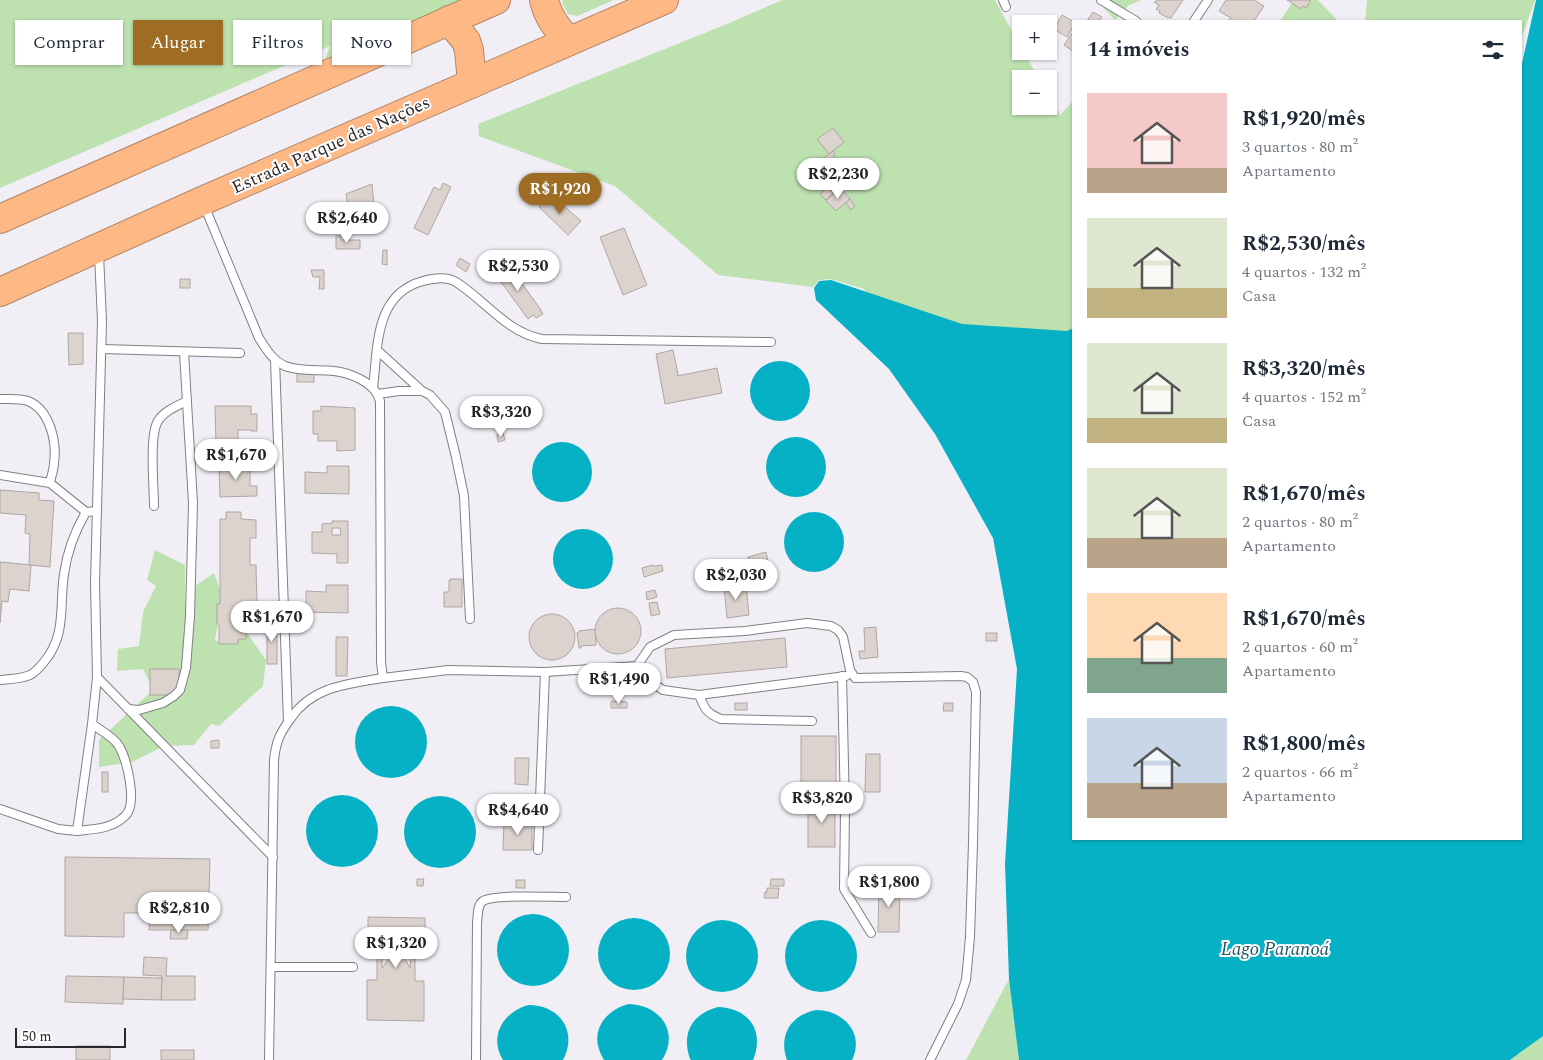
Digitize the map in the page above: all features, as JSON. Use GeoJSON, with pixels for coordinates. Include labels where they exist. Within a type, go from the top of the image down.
{"type":"FeatureCollection","features":[{"type":"Feature","properties":{"kind":"highway"},"geometry":{"type":"LineString","coordinates":[[0,219],[496,0]]}},
{"type":"Feature","properties":{"kind":"highway"},"geometry":{"type":"LineString","coordinates":[[544,0],[546,12],[568,41]]}},
{"type":"Feature","properties":{"kind":"highway","name":"Estrada Parque das Nações"},"geometry":{"type":"LineString","coordinates":[[0,292],[202,201],[664,0]]}},
{"type":"Feature","properties":{"kind":"highway"},"geometry":{"type":"LineString","coordinates":[[449,20],[466,41],[469,50],[472,83]]}},
{"type":"Feature","properties":{"kind":"lane"},"geometry":{"type":"LineString","coordinates":[[1101,0],[1134,20]]}},
{"type":"Feature","properties":{"kind":"lane"},"geometry":{"type":"LineString","coordinates":[[1195,20],[1208,0]]}},
{"type":"Feature","properties":{"kind":"lane"},"geometry":{"type":"LineString","coordinates":[[202,201],[259,338],[275,360],[290,368],[350,374],[376,391],[422,391]]}},
{"type":"Feature","properties":{"kind":"lane"},"geometry":{"type":"LineString","coordinates":[[78,831],[97,677],[94,583],[102,349],[98,249]]}},
{"type":"Feature","properties":{"kind":"lane"},"geometry":{"type":"LineString","coordinates":[[383,678],[381,662],[380,401],[376,391],[377,350],[380,326],[385,314],[399,293],[416,283],[436,278],[454,281],[476,297],[505,323],[525,335],[542,339],[772,342]]}},
{"type":"Feature","properties":{"kind":"lane"},"geometry":{"type":"LineString","coordinates":[[102,349],[240,353]]}},
{"type":"Feature","properties":{"kind":"lane"},"geometry":{"type":"LineString","coordinates":[[377,350],[422,391],[430,395],[445,412],[464,496],[470,619]]}},
{"type":"Feature","properties":{"kind":"lane"},"geometry":{"type":"LineString","coordinates":[[128,709],[139,710],[163,703],[180,690],[184,679],[190,616],[193,504],[184,352]]}},
{"type":"Feature","properties":{"kind":"lane"},"geometry":{"type":"LineString","coordinates":[[275,360],[288,721]]}},
{"type":"Feature","properties":{"kind":"lane"},"geometry":{"type":"LineString","coordinates":[[0,399],[28,401],[45,416],[54,437],[55,450],[50,483]]}},
{"type":"Feature","properties":{"kind":"lane"},"geometry":{"type":"LineString","coordinates":[[154,506],[153,433],[158,420],[169,410],[187,401]]}},
{"type":"Feature","properties":{"kind":"lane"},"geometry":{"type":"LineString","coordinates":[[0,475],[50,483],[86,512],[97,511]]}},
{"type":"Feature","properties":{"kind":"lane"},"geometry":{"type":"LineString","coordinates":[[0,680],[32,675],[38,670],[56,644],[60,630],[64,575],[68,556],[79,524],[86,512]]}},
{"type":"Feature","properties":{"kind":"lane"},"geometry":{"type":"LineString","coordinates":[[637,666],[650,648],[674,636],[807,623],[831,626],[838,630],[843,637],[850,670],[855,678],[961,676],[967,677],[973,682],[976,692],[973,853],[970,937],[966,980],[958,1004],[930,1060]]}},
{"type":"Feature","properties":{"kind":"lane"},"geometry":{"type":"LineString","coordinates":[[269,1060],[274,760],[276,742],[297,709],[317,693],[341,686],[383,678],[448,670],[545,672],[637,666]]}},
{"type":"Feature","properties":{"kind":"lane"},"geometry":{"type":"LineString","coordinates":[[637,666],[648,680],[663,690],[699,695],[852,675]]}},
{"type":"Feature","properties":{"kind":"lane"},"geometry":{"type":"LineString","coordinates":[[538,850],[545,672]]}},
{"type":"Feature","properties":{"kind":"lane"},"geometry":{"type":"LineString","coordinates":[[842,676],[845,809],[844,889],[871,933]]}},
{"type":"Feature","properties":{"kind":"lane"},"geometry":{"type":"LineString","coordinates":[[97,677],[273,856]]}},
{"type":"Feature","properties":{"kind":"lane"},"geometry":{"type":"LineString","coordinates":[[699,695],[706,711],[721,719],[812,721]]}},
{"type":"Feature","properties":{"kind":"lane"},"geometry":{"type":"LineString","coordinates":[[0,808],[58,829],[78,831],[111,826],[127,814],[130,807],[129,777],[119,746],[92,724]]}},
{"type":"Feature","properties":{"kind":"lane"},"geometry":{"type":"LineString","coordinates":[[476,1060],[477,923],[480,904],[482,901],[495,897],[566,897]]}},
{"type":"Feature","properties":{"kind":"lane"},"geometry":{"type":"LineString","coordinates":[[271,968],[353,968]]}},
{"type":"Feature","properties":{"kind":"green space"},"geometry":{"type":"Polygon","coordinates":[[[0,0],[465,0],[411,23],[411,20],[332,20],[332,56],[325,59],[330,46],[322,49],[322,20],[233,20],[233,65],[286,65],[0,188],[0,0]]]}},
{"type":"Feature","properties":{"kind":"green space"},"geometry":{"type":"Polygon","coordinates":[[[563,0],[614,0],[577,16],[568,14],[562,3],[563,0]]]}},
{"type":"Feature","properties":{"kind":"green space"},"geometry":{"type":"Polygon","coordinates":[[[782,0],[995,0],[1012,31],[1012,60],[1028,60],[1034,70],[1012,70],[1012,115],[1057,115],[1057,110],[1060,115],[1072,102],[1072,378],[1038,583],[864,289],[831,279],[819,280],[813,287],[718,275],[615,186],[479,136],[478,124],[782,0]]]}},
{"type":"Feature","properties":{"kind":"green space"},"geometry":{"type":"Polygon","coordinates":[[[1101,0],[1141,0],[1129,5],[1115,20],[1099,3],[1101,0]]]}},
{"type":"Feature","properties":{"kind":"green space"},"geometry":{"type":"Polygon","coordinates":[[[1294,0],[1318,0],[1337,20],[1281,20],[1294,0]]]}},
{"type":"Feature","properties":{"kind":"green space"},"geometry":{"type":"Polygon","coordinates":[[[1367,0],[1535,0],[1522,36],[1522,20],[1365,20],[1367,0]]]}},
{"type":"Feature","properties":{"kind":"green space"},"geometry":{"type":"Polygon","coordinates":[[[155,550],[185,565],[185,606],[195,586],[214,573],[223,598],[215,640],[223,644],[247,633],[266,660],[263,686],[219,726],[211,724],[194,745],[164,746],[132,762],[99,767],[99,740],[153,690],[143,669],[117,671],[118,649],[139,646],[143,612],[156,586],[147,580],[155,550]]]}},
{"type":"Feature","properties":{"kind":"green space"},"geometry":{"type":"Polygon","coordinates":[[[1009,979],[1019,1060],[966,1060],[1009,979]]]}},
{"type":"Feature","properties":{"kind":"green space"},"geometry":{"type":"Polygon","coordinates":[[[1543,1036],[1543,1060],[1510,1060],[1540,1038],[1543,1036]]]}},
{"type":"Feature","properties":{"kind":"water","name":"Lago Paranoá"},"geometry":{"type":"Polygon","coordinates":[[[1536,0],[1543,0],[1543,1036],[1510,1060],[1019,1060],[1009,979],[1005,864],[1017,669],[993,538],[935,434],[889,369],[816,300],[814,288],[819,281],[831,280],[962,324],[1067,331],[1072,329],[1072,840],[1522,840],[1522,63],[1536,0]]]}},
{"type":"Feature","properties":{"kind":"water"},"geometry":{"type":"Polygon","coordinates":[[[774,361],[786,361],[797,366],[805,374],[810,385],[808,403],[797,416],[786,421],[774,421],[763,416],[755,408],[750,397],[750,385],[755,374],[763,366],[774,361]]]}},
{"type":"Feature","properties":{"kind":"water"},"geometry":{"type":"Polygon","coordinates":[[[790,437],[802,437],[813,442],[821,450],[826,461],[824,479],[813,492],[802,497],[790,497],[779,492],[771,484],[766,473],[766,461],[771,450],[779,442],[790,437]]]}},
{"type":"Feature","properties":{"kind":"water"},"geometry":{"type":"Polygon","coordinates":[[[556,442],[568,442],[579,447],[587,455],[592,466],[590,484],[579,497],[568,502],[556,502],[545,497],[537,489],[532,478],[532,466],[537,455],[545,447],[556,442]]]}},
{"type":"Feature","properties":{"kind":"water"},"geometry":{"type":"Polygon","coordinates":[[[808,512],[820,512],[831,517],[839,525],[844,536],[842,554],[831,567],[820,572],[808,572],[797,567],[789,559],[784,548],[784,536],[789,525],[797,517],[808,512]]]}},
{"type":"Feature","properties":{"kind":"water"},"geometry":{"type":"Polygon","coordinates":[[[577,529],[589,529],[600,534],[608,542],[613,553],[611,571],[600,584],[589,589],[577,589],[566,584],[558,576],[553,565],[553,553],[558,542],[566,534],[577,529]]]}},
{"type":"Feature","properties":{"kind":"water"},"geometry":{"type":"Polygon","coordinates":[[[391,706],[411,712],[421,722],[427,742],[421,762],[411,772],[391,778],[371,772],[361,762],[355,742],[361,722],[371,712],[391,706]]]}},
{"type":"Feature","properties":{"kind":"water"},"geometry":{"type":"Polygon","coordinates":[[[342,795],[362,801],[372,811],[378,831],[372,851],[362,861],[342,867],[322,861],[312,851],[306,831],[312,811],[322,801],[342,795]]]}},
{"type":"Feature","properties":{"kind":"water"},"geometry":{"type":"Polygon","coordinates":[[[440,796],[460,802],[470,812],[476,832],[470,852],[460,862],[440,868],[420,862],[410,852],[404,832],[410,812],[420,802],[440,796]]]}},
{"type":"Feature","properties":{"kind":"water"},"geometry":{"type":"Polygon","coordinates":[[[533,914],[553,920],[563,930],[569,950],[563,970],[553,980],[533,986],[513,980],[503,970],[497,950],[503,930],[513,920],[533,914]]]}},
{"type":"Feature","properties":{"kind":"water"},"geometry":{"type":"Polygon","coordinates":[[[634,918],[654,924],[664,934],[670,954],[664,974],[654,984],[634,990],[614,984],[604,974],[598,954],[604,934],[614,924],[634,918]]]}},
{"type":"Feature","properties":{"kind":"water"},"geometry":{"type":"Polygon","coordinates":[[[722,920],[742,926],[752,936],[758,956],[752,976],[742,986],[722,992],[702,986],[692,976],[686,956],[692,936],[702,926],[722,920]]]}},
{"type":"Feature","properties":{"kind":"water"},"geometry":{"type":"Polygon","coordinates":[[[821,920],[841,926],[851,936],[857,956],[851,976],[841,986],[821,992],[801,986],[791,976],[785,956],[791,936],[801,926],[821,920]]]}},
{"type":"Feature","properties":{"kind":"water"},"geometry":{"type":"Polygon","coordinates":[[[629,1004],[650,1009],[664,1022],[668,1030],[669,1040],[662,1060],[604,1060],[597,1042],[600,1025],[611,1012],[629,1004]]]}},
{"type":"Feature","properties":{"kind":"water"},"geometry":{"type":"Polygon","coordinates":[[[529,1005],[540,1006],[550,1010],[563,1022],[567,1030],[568,1040],[563,1060],[503,1060],[497,1042],[501,1026],[512,1013],[529,1005]]]}},
{"type":"Feature","properties":{"kind":"water"},"geometry":{"type":"Polygon","coordinates":[[[718,1007],[729,1008],[738,1012],[752,1023],[757,1040],[753,1060],[690,1059],[687,1041],[691,1026],[701,1014],[718,1007]]]}},
{"type":"Feature","properties":{"kind":"water"},"geometry":{"type":"Polygon","coordinates":[[[816,1010],[835,1014],[849,1025],[856,1041],[852,1060],[787,1060],[784,1042],[793,1021],[816,1010]]]}},
{"type":"Feature","properties":{"kind":"building"},"geometry":{"type":"Polygon","coordinates":[[[1157,0],[1183,0],[1171,18],[1168,18],[1156,9],[1159,5],[1154,2],[1157,0]]]}},
{"type":"Feature","properties":{"kind":"building"},"geometry":{"type":"Polygon","coordinates":[[[1226,0],[1254,0],[1264,6],[1255,20],[1230,20],[1231,18],[1219,11],[1226,0]]]}},
{"type":"Feature","properties":{"kind":"building"},"geometry":{"type":"Polygon","coordinates":[[[1287,0],[1311,0],[1306,8],[1303,6],[1301,9],[1287,0]]]}},
{"type":"Feature","properties":{"kind":"building"},"geometry":{"type":"Polygon","coordinates":[[[1093,12],[1102,17],[1100,20],[1088,20],[1093,12]]]}},
{"type":"Feature","properties":{"kind":"building"},"geometry":{"type":"Polygon","coordinates":[[[1062,15],[1072,21],[1072,28],[1067,37],[1057,31],[1057,24],[1062,15]]]}},
{"type":"Feature","properties":{"kind":"building"},"geometry":{"type":"Polygon","coordinates":[[[1072,33],[1072,51],[1064,45],[1072,33]]]}},
{"type":"Feature","properties":{"kind":"building"},"geometry":{"type":"Polygon","coordinates":[[[833,128],[844,142],[829,154],[817,139],[833,128]]]}},
{"type":"Feature","properties":{"kind":"building"},"geometry":{"type":"Polygon","coordinates":[[[833,151],[835,154],[833,156],[843,168],[828,182],[815,165],[833,151]]]}},
{"type":"Feature","properties":{"kind":"building"},"geometry":{"type":"Polygon","coordinates":[[[443,183],[451,187],[428,235],[414,228],[434,187],[440,190],[443,183]]]}},
{"type":"Feature","properties":{"kind":"building"},"geometry":{"type":"Polygon","coordinates":[[[372,184],[374,206],[362,210],[362,227],[352,228],[346,194],[372,184]]]}},
{"type":"Feature","properties":{"kind":"building"},"geometry":{"type":"Polygon","coordinates":[[[828,187],[833,193],[826,200],[820,194],[828,187]]]}},
{"type":"Feature","properties":{"kind":"building"},"geometry":{"type":"Polygon","coordinates":[[[840,188],[850,199],[836,211],[826,201],[840,188]]]}},
{"type":"Feature","properties":{"kind":"building"},"geometry":{"type":"Polygon","coordinates":[[[551,195],[581,221],[568,235],[539,207],[551,195]]]}},
{"type":"Feature","properties":{"kind":"building"},"geometry":{"type":"Polygon","coordinates":[[[850,199],[855,206],[851,210],[846,203],[850,199]]]}},
{"type":"Feature","properties":{"kind":"building"},"geometry":{"type":"Polygon","coordinates":[[[624,228],[647,285],[623,295],[600,237],[624,228]]]}},
{"type":"Feature","properties":{"kind":"building"},"geometry":{"type":"Polygon","coordinates":[[[336,236],[341,236],[341,240],[360,240],[360,249],[336,249],[336,236]]]}},
{"type":"Feature","properties":{"kind":"building"},"geometry":{"type":"Polygon","coordinates":[[[383,250],[387,250],[387,265],[382,264],[383,250]]]}},
{"type":"Feature","properties":{"kind":"building"},"geometry":{"type":"Polygon","coordinates":[[[460,258],[470,264],[466,272],[456,265],[460,258]]]}},
{"type":"Feature","properties":{"kind":"building"},"geometry":{"type":"Polygon","coordinates":[[[508,264],[543,314],[536,318],[534,315],[528,319],[499,279],[495,282],[491,276],[508,264]]]}},
{"type":"Feature","properties":{"kind":"building"},"geometry":{"type":"Polygon","coordinates":[[[311,270],[324,270],[324,289],[319,289],[320,277],[313,277],[311,270]]]}},
{"type":"Feature","properties":{"kind":"building"},"geometry":{"type":"Polygon","coordinates":[[[180,279],[190,279],[190,288],[180,288],[180,279]]]}},
{"type":"Feature","properties":{"kind":"building"},"geometry":{"type":"Polygon","coordinates":[[[68,333],[83,333],[83,364],[69,365],[68,333]]]}},
{"type":"Feature","properties":{"kind":"building"},"geometry":{"type":"Polygon","coordinates":[[[673,350],[677,376],[717,368],[722,393],[665,404],[656,354],[673,350]]]}},
{"type":"Feature","properties":{"kind":"building"},"geometry":{"type":"Polygon","coordinates":[[[297,369],[314,369],[314,382],[297,382],[297,369]]]}},
{"type":"Feature","properties":{"kind":"building"},"geometry":{"type":"Polygon","coordinates":[[[215,406],[251,406],[251,414],[257,414],[257,431],[238,430],[238,446],[216,446],[215,406]]]}},
{"type":"Feature","properties":{"kind":"building"},"geometry":{"type":"Polygon","coordinates":[[[321,406],[355,408],[355,450],[337,451],[337,441],[318,441],[318,434],[313,434],[313,411],[321,411],[321,406]]]}},
{"type":"Feature","properties":{"kind":"building"},"geometry":{"type":"Polygon","coordinates":[[[503,433],[505,440],[498,442],[497,435],[503,433]]]}},
{"type":"Feature","properties":{"kind":"building"},"geometry":{"type":"Polygon","coordinates":[[[219,465],[250,465],[250,486],[257,486],[257,496],[220,497],[219,465]]]}},
{"type":"Feature","properties":{"kind":"building"},"geometry":{"type":"Polygon","coordinates":[[[327,466],[349,466],[349,494],[305,493],[305,472],[327,473],[327,466]]]}},
{"type":"Feature","properties":{"kind":"building"},"geometry":{"type":"Polygon","coordinates":[[[0,490],[39,493],[39,500],[54,501],[50,567],[29,565],[30,534],[25,533],[26,515],[0,513],[0,490]]]}},
{"type":"Feature","properties":{"kind":"building"},"geometry":{"type":"Polygon","coordinates":[[[226,512],[241,512],[241,519],[256,520],[256,538],[250,538],[250,565],[256,565],[257,607],[245,607],[245,610],[248,610],[248,616],[246,616],[246,639],[238,639],[238,644],[219,644],[219,624],[217,624],[217,604],[220,604],[220,519],[226,519],[226,512]]]}},
{"type":"Feature","properties":{"kind":"building"},"geometry":{"type":"Polygon","coordinates":[[[332,521],[348,521],[348,563],[337,563],[337,554],[312,553],[312,532],[322,532],[322,524],[333,523],[332,521]],[[332,528],[332,535],[341,535],[340,528],[332,528]]]}},
{"type":"Feature","properties":{"kind":"building"},"geometry":{"type":"Polygon","coordinates":[[[766,552],[769,566],[751,571],[748,557],[766,552]]]}},
{"type":"Feature","properties":{"kind":"building"},"geometry":{"type":"Polygon","coordinates":[[[0,562],[31,565],[29,591],[10,589],[8,602],[2,601],[0,623],[0,562]]]}},
{"type":"Feature","properties":{"kind":"building"},"geometry":{"type":"Polygon","coordinates":[[[662,565],[663,571],[644,577],[642,568],[662,565]]]}},
{"type":"Feature","properties":{"kind":"building"},"geometry":{"type":"Polygon","coordinates":[[[450,579],[462,579],[462,607],[444,607],[444,592],[449,592],[450,579]]]}},
{"type":"Feature","properties":{"kind":"building"},"geometry":{"type":"Polygon","coordinates":[[[746,584],[749,615],[727,618],[724,586],[746,584]]]}},
{"type":"Feature","properties":{"kind":"building"},"geometry":{"type":"Polygon","coordinates":[[[326,585],[348,585],[348,613],[306,612],[306,591],[326,592],[326,585]]]}},
{"type":"Feature","properties":{"kind":"building"},"geometry":{"type":"Polygon","coordinates":[[[655,590],[657,597],[647,600],[646,592],[655,590]]]}},
{"type":"Feature","properties":{"kind":"building"},"geometry":{"type":"Polygon","coordinates":[[[657,602],[660,614],[651,616],[649,603],[657,602]]]}},
{"type":"Feature","properties":{"kind":"building"},"geometry":{"type":"Polygon","coordinates":[[[614,608],[622,608],[631,612],[637,618],[641,631],[637,644],[631,650],[622,654],[614,654],[605,650],[599,644],[595,635],[595,627],[599,618],[605,612],[614,608]]]}},
{"type":"Feature","properties":{"kind":"building"},"geometry":{"type":"Polygon","coordinates":[[[548,614],[556,614],[565,618],[571,624],[575,637],[571,650],[565,656],[556,660],[548,660],[539,656],[533,650],[529,641],[529,633],[533,624],[539,618],[548,614]]]}},
{"type":"Feature","properties":{"kind":"building"},"geometry":{"type":"Polygon","coordinates":[[[267,621],[277,621],[277,664],[267,664],[267,621]]]}},
{"type":"Feature","properties":{"kind":"building"},"geometry":{"type":"Polygon","coordinates":[[[876,627],[878,657],[860,659],[859,651],[865,651],[864,628],[876,627]]]}},
{"type":"Feature","properties":{"kind":"building"},"geometry":{"type":"Polygon","coordinates":[[[595,629],[596,645],[581,646],[579,648],[577,633],[579,631],[595,629]]]}},
{"type":"Feature","properties":{"kind":"building"},"geometry":{"type":"Polygon","coordinates":[[[986,633],[997,633],[997,641],[986,641],[986,633]]]}},
{"type":"Feature","properties":{"kind":"building"},"geometry":{"type":"Polygon","coordinates":[[[336,637],[348,637],[347,676],[336,676],[336,637]]]}},
{"type":"Feature","properties":{"kind":"building"},"geometry":{"type":"Polygon","coordinates":[[[785,638],[787,667],[667,678],[665,649],[785,638]]]}},
{"type":"Feature","properties":{"kind":"building"},"geometry":{"type":"Polygon","coordinates":[[[150,669],[179,669],[179,695],[150,695],[150,669]]]}},
{"type":"Feature","properties":{"kind":"building"},"geometry":{"type":"Polygon","coordinates":[[[611,701],[627,702],[627,708],[611,708],[611,701]]]}},
{"type":"Feature","properties":{"kind":"building"},"geometry":{"type":"Polygon","coordinates":[[[735,703],[747,703],[747,710],[735,710],[735,703]]]}},
{"type":"Feature","properties":{"kind":"building"},"geometry":{"type":"Polygon","coordinates":[[[944,703],[953,703],[953,711],[943,711],[944,703]]]}},
{"type":"Feature","properties":{"kind":"building"},"geometry":{"type":"Polygon","coordinates":[[[801,736],[836,736],[836,795],[801,795],[801,736]]]}},
{"type":"Feature","properties":{"kind":"building"},"geometry":{"type":"Polygon","coordinates":[[[219,740],[219,748],[211,748],[211,741],[219,740]]]}},
{"type":"Feature","properties":{"kind":"building"},"geometry":{"type":"Polygon","coordinates":[[[866,754],[880,754],[880,792],[865,792],[866,754]]]}},
{"type":"Feature","properties":{"kind":"building"},"geometry":{"type":"Polygon","coordinates":[[[515,758],[529,758],[528,785],[515,784],[515,758]]]}},
{"type":"Feature","properties":{"kind":"building"},"geometry":{"type":"Polygon","coordinates":[[[102,772],[108,772],[108,792],[102,792],[102,772]]]}},
{"type":"Feature","properties":{"kind":"building"},"geometry":{"type":"Polygon","coordinates":[[[808,800],[835,800],[835,847],[808,847],[808,800]]]}},
{"type":"Feature","properties":{"kind":"building"},"geometry":{"type":"Polygon","coordinates":[[[504,821],[532,822],[532,850],[503,850],[504,821]]]}},
{"type":"Feature","properties":{"kind":"building"},"geometry":{"type":"Polygon","coordinates":[[[65,857],[210,859],[208,930],[149,930],[150,913],[124,913],[124,937],[65,936],[65,857]]]}},
{"type":"Feature","properties":{"kind":"building"},"geometry":{"type":"Polygon","coordinates":[[[417,879],[424,879],[423,886],[417,886],[417,879]]]}},
{"type":"Feature","properties":{"kind":"building"},"geometry":{"type":"Polygon","coordinates":[[[771,879],[784,879],[784,886],[770,886],[771,879]]]}},
{"type":"Feature","properties":{"kind":"building"},"geometry":{"type":"Polygon","coordinates":[[[516,880],[525,880],[525,888],[516,888],[516,880]]]}},
{"type":"Feature","properties":{"kind":"building"},"geometry":{"type":"Polygon","coordinates":[[[879,883],[900,884],[899,932],[878,932],[879,883]]]}},
{"type":"Feature","properties":{"kind":"building"},"geometry":{"type":"Polygon","coordinates":[[[767,888],[779,888],[778,898],[764,898],[767,888]]]}},
{"type":"Feature","properties":{"kind":"building"},"geometry":{"type":"Polygon","coordinates":[[[368,917],[425,918],[425,958],[415,958],[415,981],[424,981],[424,1021],[367,1020],[367,980],[377,980],[377,957],[368,957],[368,917]],[[382,957],[382,968],[390,957],[382,957]],[[404,957],[410,968],[411,957],[404,957]]]}},
{"type":"Feature","properties":{"kind":"building"},"geometry":{"type":"Polygon","coordinates":[[[171,930],[188,930],[187,939],[170,939],[171,930]]]}},
{"type":"Feature","properties":{"kind":"building"},"geometry":{"type":"Polygon","coordinates":[[[144,957],[167,958],[166,976],[195,976],[195,1000],[161,1000],[162,976],[143,975],[144,957]]]}},
{"type":"Feature","properties":{"kind":"building"},"geometry":{"type":"Polygon","coordinates":[[[66,976],[124,977],[123,1004],[65,1002],[66,976]]]}},
{"type":"Feature","properties":{"kind":"building"},"geometry":{"type":"Polygon","coordinates":[[[124,977],[162,978],[161,1000],[123,999],[124,977]]]}},
{"type":"Feature","properties":{"kind":"building"},"geometry":{"type":"Polygon","coordinates":[[[76,1046],[110,1046],[110,1060],[76,1060],[76,1046]]]}},
{"type":"Feature","properties":{"kind":"building"},"geometry":{"type":"Polygon","coordinates":[[[161,1050],[194,1050],[194,1060],[161,1060],[161,1050]]]}}]}
